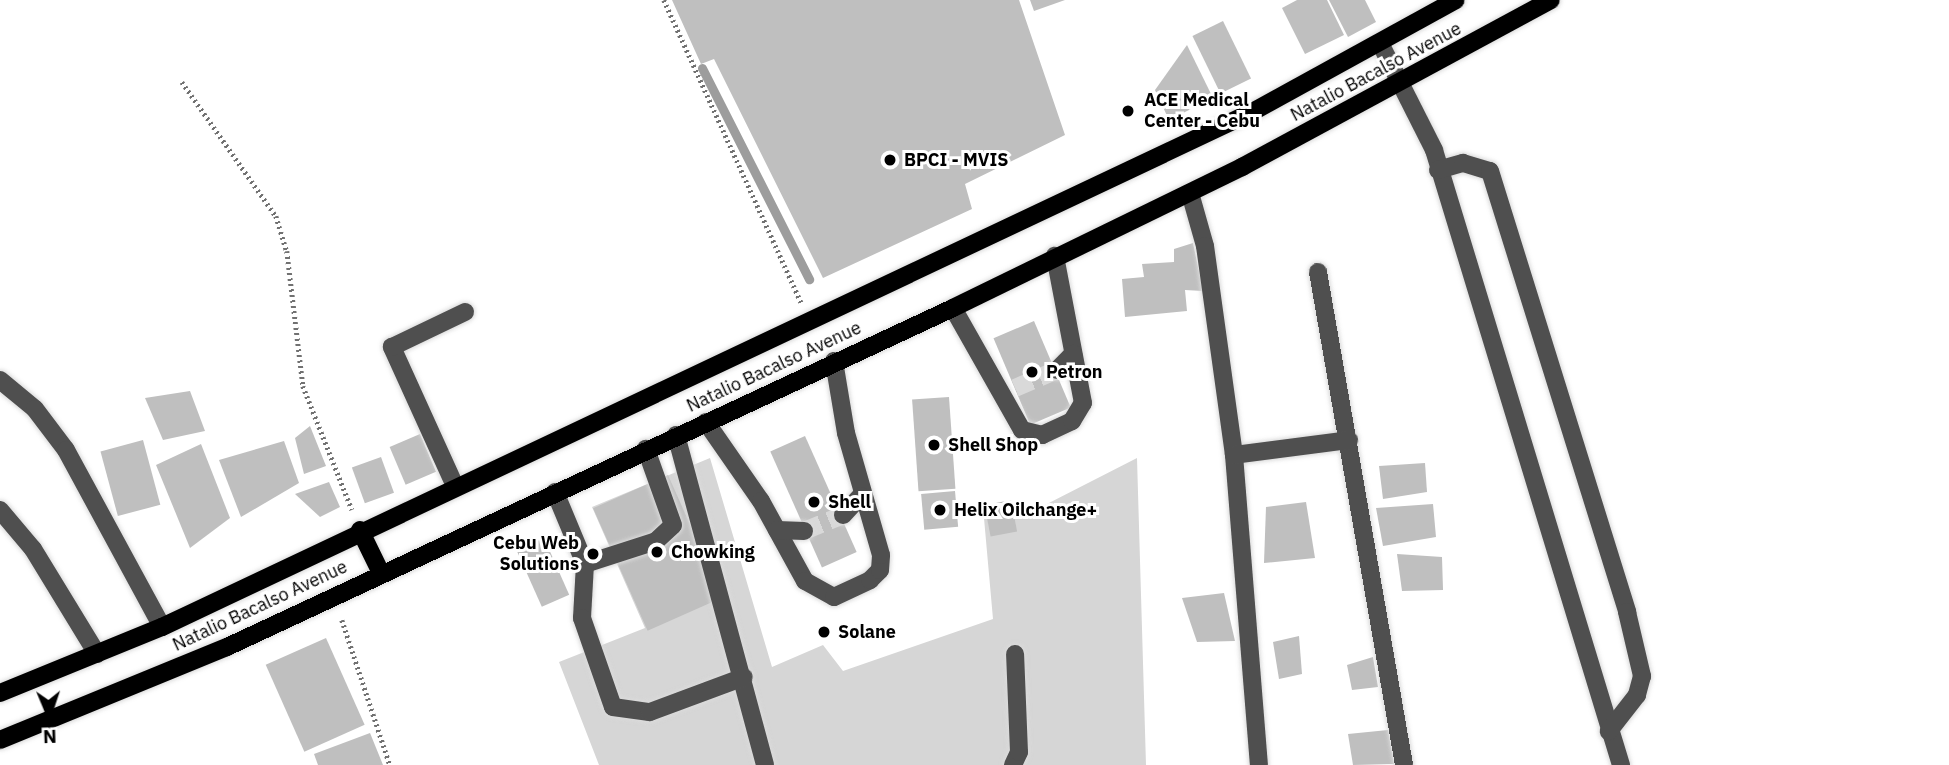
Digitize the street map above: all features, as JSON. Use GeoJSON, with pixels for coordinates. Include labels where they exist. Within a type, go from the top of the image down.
{"type":"FeatureCollection","features":[{"type":"Feature","properties":{"kind":"main road","name":"Natalio Bacalso Avenue"},"geometry":{"type":"LineString","coordinates":[[0,693],[162,627],[360,530],[1254,111],[1455,0]]}},
{"type":"Feature","properties":{"kind":"main road","name":"Natalio Bacalso Avenue"},"geometry":{"type":"LineString","coordinates":[[0,740],[335,595],[953,308],[1055,256],[1190,193],[1401,83],[1551,0]]}},
{"type":"Feature","properties":{"kind":"main road"},"geometry":{"type":"LineString","coordinates":[[360,530],[381,572]]}},
{"type":"Feature","properties":{"kind":"street"},"geometry":{"type":"LineString","coordinates":[[1380,43],[1401,83],[1438,170],[1621,765]]}},
{"type":"Feature","properties":{"kind":"street"},"geometry":{"type":"LineString","coordinates":[[1438,170],[1463,163],[1490,171],[1623,598],[1642,676],[1637,695],[1609,732]]}},
{"type":"Feature","properties":{"kind":"street"},"geometry":{"type":"LineString","coordinates":[[1190,193],[1205,246],[1234,455],[1259,765]]}},
{"type":"Feature","properties":{"kind":"street"},"geometry":{"type":"LineString","coordinates":[[953,308],[1022,430],[1042,435],[1072,421],[1083,403],[1055,256]]}},
{"type":"Feature","properties":{"kind":"street"},"geometry":{"type":"LineString","coordinates":[[1318,272],[1404,765]]}},
{"type":"Feature","properties":{"kind":"street"},"geometry":{"type":"LineString","coordinates":[[455,486],[392,348],[465,312]]}},
{"type":"Feature","properties":{"kind":"street"},"geometry":{"type":"LineString","coordinates":[[1057,370],[1073,354]]}},
{"type":"Feature","properties":{"kind":"street"},"geometry":{"type":"LineString","coordinates":[[706,422],[777,530],[804,581],[834,597],[880,570],[834,361]]}},
{"type":"Feature","properties":{"kind":"street"},"geometry":{"type":"LineString","coordinates":[[0,380],[35,409],[66,450],[162,627]]}},
{"type":"Feature","properties":{"kind":"street"},"geometry":{"type":"LineString","coordinates":[[996,385],[1015,388]]}},
{"type":"Feature","properties":{"kind":"street"},"geometry":{"type":"LineString","coordinates":[[676,435],[744,677],[765,765]]}},
{"type":"Feature","properties":{"kind":"street"},"geometry":{"type":"LineString","coordinates":[[1234,455],[1349,440]]}},
{"type":"Feature","properties":{"kind":"street"},"geometry":{"type":"LineString","coordinates":[[585,564],[669,534],[673,525],[646,449]]}},
{"type":"Feature","properties":{"kind":"street"},"geometry":{"type":"LineString","coordinates":[[555,492],[585,564],[582,618],[613,707],[650,712],[744,677]]}},
{"type":"Feature","properties":{"kind":"street"},"geometry":{"type":"LineString","coordinates":[[844,515],[862,496]]}},
{"type":"Feature","properties":{"kind":"street"},"geometry":{"type":"LineString","coordinates":[[0,510],[33,550],[97,654]]}},
{"type":"Feature","properties":{"kind":"street"},"geometry":{"type":"LineString","coordinates":[[777,530],[804,531]]}},
{"type":"Feature","properties":{"kind":"street"},"geometry":{"type":"LineString","coordinates":[[1013,765],[1019,752],[1015,654]]}},
{"type":"Feature","properties":{"kind":"path"},"geometry":{"type":"LineString","coordinates":[[664,0],[809,318]]}},
{"type":"Feature","properties":{"kind":"path"},"geometry":{"type":"LineString","coordinates":[[182,82],[276,216],[287,251],[303,386],[360,530]]}},
{"type":"Feature","properties":{"kind":"path"},"geometry":{"type":"LineString","coordinates":[[335,595],[363,697],[390,765]]}},
{"type":"Feature","properties":{"kind":"shaded area"},"geometry":{"type":"Polygon","coordinates":[[[710,458],[772,667],[823,645],[843,671],[993,619],[983,507],[1045,505],[1137,458],[1146,765],[599,765],[559,662],[645,628],[592,507],[710,458]]]}},
{"type":"Feature","properties":{"kind":"building","name":"BPCI - MVIS"},"geometry":{"type":"Polygon","coordinates":[[[672,0],[1019,0],[1065,135],[965,184],[972,209],[823,278],[714,59],[701,64],[672,0]]]}},
{"type":"Feature","properties":{"kind":"building"},"geometry":{"type":"Polygon","coordinates":[[[1030,0],[1065,0],[1034,11],[1030,0]]]}},
{"type":"Feature","properties":{"kind":"building"},"geometry":{"type":"Polygon","coordinates":[[[1297,0],[1327,0],[1344,35],[1305,54],[1282,8],[1297,0]]]}},
{"type":"Feature","properties":{"kind":"building"},"geometry":{"type":"Polygon","coordinates":[[[1329,0],[1365,0],[1376,22],[1348,37],[1329,0]]]}},
{"type":"Feature","properties":{"kind":"building"},"geometry":{"type":"Polygon","coordinates":[[[1223,21],[1251,79],[1220,93],[1192,36],[1223,21]]]}},
{"type":"Feature","properties":{"kind":"building"},"geometry":{"type":"Polygon","coordinates":[[[1187,45],[1213,98],[1169,120],[1155,90],[1187,45]]]}},
{"type":"Feature","properties":{"kind":"building"},"geometry":{"type":"Polygon","coordinates":[[[1193,243],[1203,291],[1185,290],[1187,311],[1125,317],[1122,279],[1144,277],[1142,264],[1174,262],[1174,249],[1193,243]]]}},
{"type":"Feature","properties":{"kind":"building","name":"Petron"},"geometry":{"type":"Polygon","coordinates":[[[1034,321],[1071,408],[1030,425],[993,338],[1034,321]]]}},
{"type":"Feature","properties":{"kind":"building"},"geometry":{"type":"Polygon","coordinates":[[[190,391],[205,431],[163,440],[145,398],[190,391]]]}},
{"type":"Feature","properties":{"kind":"building","name":"Shell Shop"},"geometry":{"type":"Polygon","coordinates":[[[949,397],[955,489],[919,491],[912,400],[949,397]]]}},
{"type":"Feature","properties":{"kind":"building"},"geometry":{"type":"Polygon","coordinates":[[[310,426],[326,466],[304,474],[295,438],[310,426]]]}},
{"type":"Feature","properties":{"kind":"building"},"geometry":{"type":"Polygon","coordinates":[[[420,434],[436,472],[406,485],[390,447],[420,434]]]}},
{"type":"Feature","properties":{"kind":"building","name":"Shell"},"geometry":{"type":"Polygon","coordinates":[[[805,436],[857,552],[822,567],[770,451],[805,436]]]}},
{"type":"Feature","properties":{"kind":"building"},"geometry":{"type":"Polygon","coordinates":[[[143,440],[160,505],[118,516],[100,451],[143,440]]]}},
{"type":"Feature","properties":{"kind":"building"},"geometry":{"type":"Polygon","coordinates":[[[284,441],[299,483],[241,517],[219,460],[284,441]]]}},
{"type":"Feature","properties":{"kind":"building"},"geometry":{"type":"Polygon","coordinates":[[[201,444],[230,518],[190,548],[156,465],[201,444]]]}},
{"type":"Feature","properties":{"kind":"building"},"geometry":{"type":"Polygon","coordinates":[[[381,457],[394,493],[365,503],[352,468],[381,457]]]}},
{"type":"Feature","properties":{"kind":"building"},"geometry":{"type":"Polygon","coordinates":[[[1425,463],[1427,492],[1383,499],[1379,466],[1425,463]]]}},
{"type":"Feature","properties":{"kind":"building","name":"Chowking"},"geometry":{"type":"Polygon","coordinates":[[[668,475],[723,597],[648,631],[593,508],[668,475]]]}},
{"type":"Feature","properties":{"kind":"building"},"geometry":{"type":"Polygon","coordinates":[[[329,482],[340,507],[320,517],[295,494],[329,482]]]}},
{"type":"Feature","properties":{"kind":"building","name":"Helix Oilchange+"},"geometry":{"type":"Polygon","coordinates":[[[955,491],[958,527],[924,530],[921,494],[955,491]]]}},
{"type":"Feature","properties":{"kind":"building"},"geometry":{"type":"Polygon","coordinates":[[[1011,500],[1017,531],[991,537],[984,505],[1011,500]]]}},
{"type":"Feature","properties":{"kind":"building"},"geometry":{"type":"Polygon","coordinates":[[[1306,502],[1315,558],[1264,563],[1266,507],[1306,502]]]}},
{"type":"Feature","properties":{"kind":"building"},"geometry":{"type":"Polygon","coordinates":[[[1433,504],[1436,537],[1383,546],[1376,508],[1433,504]]]}},
{"type":"Feature","properties":{"kind":"building"},"geometry":{"type":"Polygon","coordinates":[[[544,538],[569,595],[542,607],[517,550],[544,538]]]}},
{"type":"Feature","properties":{"kind":"building"},"geometry":{"type":"Polygon","coordinates":[[[1397,554],[1442,557],[1443,590],[1402,591],[1397,554]]]}},
{"type":"Feature","properties":{"kind":"building"},"geometry":{"type":"Polygon","coordinates":[[[1224,593],[1235,641],[1197,642],[1182,598],[1224,593]]]}},
{"type":"Feature","properties":{"kind":"building"},"geometry":{"type":"Polygon","coordinates":[[[1299,636],[1302,674],[1279,679],[1273,642],[1299,636]]]}},
{"type":"Feature","properties":{"kind":"building"},"geometry":{"type":"Polygon","coordinates":[[[326,638],[365,725],[304,752],[266,665],[326,638]]]}},
{"type":"Feature","properties":{"kind":"building"},"geometry":{"type":"Polygon","coordinates":[[[1373,657],[1378,687],[1352,690],[1347,665],[1373,657]]]}},
{"type":"Feature","properties":{"kind":"building"},"geometry":{"type":"Polygon","coordinates":[[[1388,730],[1394,764],[1353,765],[1348,734],[1388,730]]]}},
{"type":"Feature","properties":{"kind":"building"},"geometry":{"type":"Polygon","coordinates":[[[370,733],[383,765],[318,765],[314,754],[370,733]]]}},
{"type":"Feature","properties":{"kind":"waterway"},"geometry":{"type":"LineString","coordinates":[[702,68],[809,279]]}},
{"type":"Feature","properties":{"kind":"tunnel"},"geometry":{"type":"LineString","coordinates":[[1015,388],[1057,370]]}},
{"type":"Feature","properties":{"kind":"tunnel"},"geometry":{"type":"LineString","coordinates":[[804,531],[843,515]]}},
{"type":"Feature","properties":{"kind":"place","name":"ACE Medical Center - Cebu"},"geometry":{"type":"Point","coordinates":[1128,111]}},
{"type":"Feature","properties":{"kind":"place","name":"BPCI - MVIS"},"geometry":{"type":"Point","coordinates":[890,160]}},
{"type":"Feature","properties":{"kind":"place","name":"Petron"},"geometry":{"type":"Point","coordinates":[1032,372]}},
{"type":"Feature","properties":{"kind":"place","name":"Shell Shop"},"geometry":{"type":"Point","coordinates":[934,445]}},
{"type":"Feature","properties":{"kind":"place","name":"Shell"},"geometry":{"type":"Point","coordinates":[814,502]}},
{"type":"Feature","properties":{"kind":"place","name":"Helix Oilchange+"},"geometry":{"type":"Point","coordinates":[940,510]}},
{"type":"Feature","properties":{"kind":"place","name":"Chowking"},"geometry":{"type":"Point","coordinates":[657,552]}},
{"type":"Feature","properties":{"kind":"place","name":"Cebu Web Solutions"},"geometry":{"type":"Point","coordinates":[593,554]}},
{"type":"Feature","properties":{"kind":"place","name":"Solane"},"geometry":{"type":"Point","coordinates":[824,632]}}]}
